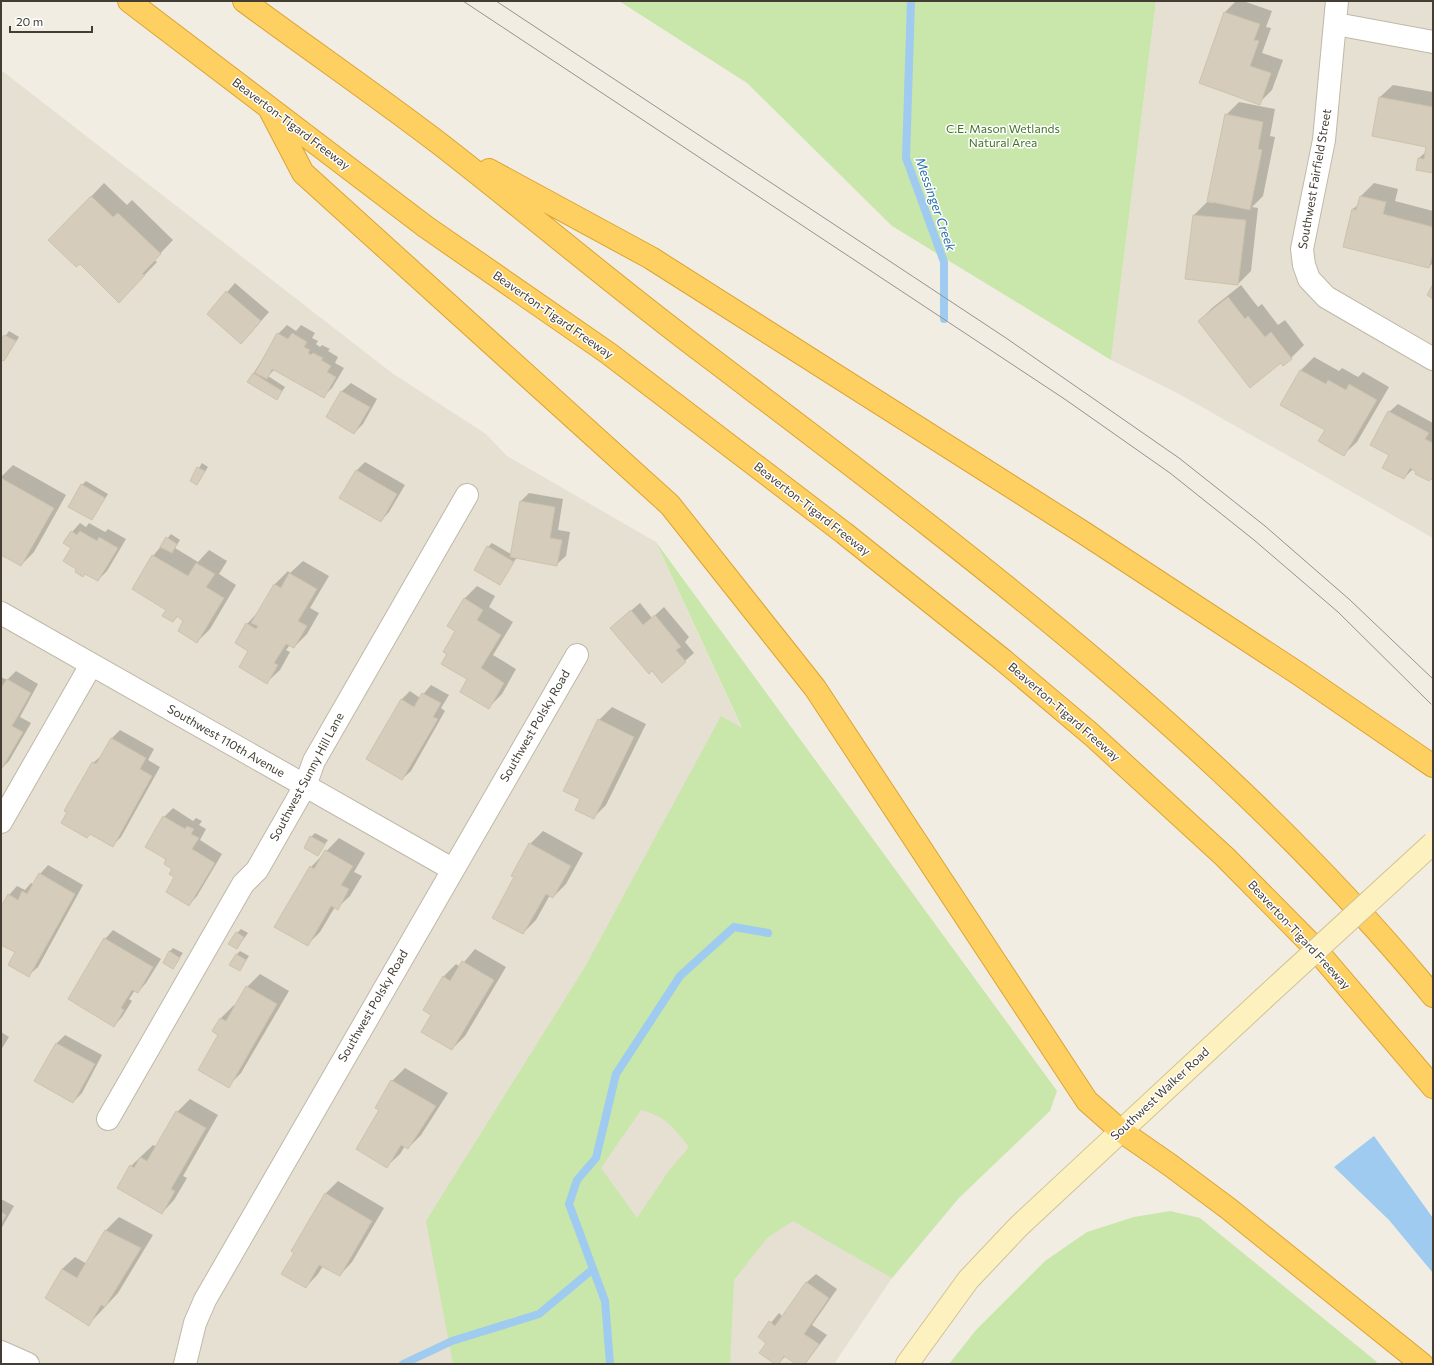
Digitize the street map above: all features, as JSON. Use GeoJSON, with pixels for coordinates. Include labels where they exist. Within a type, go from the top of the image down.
{"type":"FeatureCollection","features":[{"type":"Feature","properties":{"kind":"highway","name":"Beaverton-Tigard Freeway"},"geometry":{"type":"LineString","coordinates":[[129,1],[426,227],[614,358],[844,533],[1003,660],[1086,730],[1225,858],[1312,945],[1433,1087]]}},
{"type":"Feature","properties":{"kind":"highway"},"geometry":{"type":"LineString","coordinates":[[244,1],[439,143],[657,318],[859,472],[1005,588],[1149,707],[1264,813],[1346,896],[1433,996]]}},
{"type":"Feature","properties":{"kind":"highway"},"geometry":{"type":"LineString","coordinates":[[269,108],[303,173],[670,505],[815,688],[1088,1101],[1121,1130],[1223,1205],[1422,1364]]}},
{"type":"Feature","properties":{"kind":"highway"},"geometry":{"type":"LineString","coordinates":[[439,143],[651,258],[1084,533],[1299,674],[1433,766]]}},
{"type":"Feature","properties":{"kind":"main road","name":"Southwest Walker Road"},"geometry":{"type":"LineString","coordinates":[[907,1364],[968,1280],[1018,1227],[1226,1032],[1433,843]]}},
{"type":"Feature","properties":{"kind":"street","name":"Southwest Fairfield Street"},"geometry":{"type":"LineString","coordinates":[[1337,1],[1324,140],[1302,250],[1304,265],[1309,279],[1326,297],[1433,359]]}},
{"type":"Feature","properties":{"kind":"street"},"geometry":{"type":"LineString","coordinates":[[1336,24],[1433,42]]}},
{"type":"Feature","properties":{"kind":"street","name":"Southwest Sunny Hill Lane"},"geometry":{"type":"LineString","coordinates":[[108,1119],[243,884],[257,870],[305,786],[314,761],[466,495]]}},
{"type":"Feature","properties":{"kind":"street","name":"Southwest 110th Avenue"},"geometry":{"type":"LineString","coordinates":[[1,613],[452,869]]}},
{"type":"Feature","properties":{"kind":"street","name":"Southwest Polsky Road"},"geometry":{"type":"LineString","coordinates":[[185,1364],[195,1324],[205,1300],[452,869],[577,655]]}},
{"type":"Feature","properties":{"kind":"street"},"geometry":{"type":"LineString","coordinates":[[1,822],[91,665]]}},
{"type":"Feature","properties":{"kind":"street"},"geometry":{"type":"LineString","coordinates":[[1,1352],[28,1364]]}},
{"type":"Feature","properties":{"kind":"shaded area"},"geometry":{"type":"Polygon","coordinates":[[[1156,1],[1433,1],[1433,538],[1179,394],[1111,360],[1156,1]]]}},
{"type":"Feature","properties":{"kind":"shaded area"},"geometry":{"type":"Polygon","coordinates":[[[1,70],[392,373],[486,434],[507,456],[656,542],[958,1199],[892,1278],[834,1364],[1,1364],[1,70]]]}},
{"type":"Feature","properties":{"kind":"green space","name":"C.E. Mason Wetlands Natural Area"},"geometry":{"type":"Polygon","coordinates":[[[619,1],[1156,1],[1111,360],[892,226],[747,83],[619,1]]]}},
{"type":"Feature","properties":{"kind":"green space"},"geometry":{"type":"Polygon","coordinates":[[[656,542],[1057,1091],[1050,1111],[958,1199],[892,1278],[793,1221],[767,1238],[734,1280],[730,1364],[453,1364],[426,1221],[585,967],[721,716],[742,728],[656,542]],[[641,1110],[601,1168],[637,1218],[668,1172],[689,1147],[669,1124],[650,1113],[641,1110]]]}},
{"type":"Feature","properties":{"kind":"green space"},"geometry":{"type":"Polygon","coordinates":[[[1170,1211],[1200,1218],[1377,1362],[1375,1364],[949,1364],[976,1330],[1045,1261],[1087,1232],[1134,1217],[1170,1211]]]}},
{"type":"Feature","properties":{"kind":"water"},"geometry":{"type":"Polygon","coordinates":[[[1374,1136],[1433,1218],[1433,1273],[1389,1220],[1334,1167],[1374,1136]]]}},
{"type":"Feature","properties":{"kind":"building"},"geometry":{"type":"Polygon","coordinates":[[[1224,12],[1260,24],[1254,40],[1259,41],[1250,66],[1271,73],[1260,105],[1199,83],[1224,12]]]}},
{"type":"Feature","properties":{"kind":"building"},"geometry":{"type":"Polygon","coordinates":[[[1379,97],[1433,107],[1433,173],[1416,170],[1418,158],[1424,159],[1426,147],[1372,136],[1379,97]]]}},
{"type":"Feature","properties":{"kind":"building"},"geometry":{"type":"Polygon","coordinates":[[[1225,114],[1263,122],[1258,149],[1262,150],[1250,210],[1207,201],[1225,114]]]}},
{"type":"Feature","properties":{"kind":"building"},"geometry":{"type":"Polygon","coordinates":[[[91,196],[113,217],[118,213],[161,254],[142,274],[145,275],[119,303],[80,264],[76,267],[48,240],[91,196]]]}},
{"type":"Feature","properties":{"kind":"building"},"geometry":{"type":"Polygon","coordinates":[[[1360,196],[1386,202],[1383,214],[1433,227],[1433,253],[1429,268],[1343,247],[1352,209],[1356,210],[1360,196]]]}},
{"type":"Feature","properties":{"kind":"building"},"geometry":{"type":"Polygon","coordinates":[[[1193,215],[1246,220],[1238,285],[1185,279],[1193,215]]]}},
{"type":"Feature","properties":{"kind":"building"},"geometry":{"type":"Polygon","coordinates":[[[1433,284],[1433,299],[1427,295],[1433,284]]]}},
{"type":"Feature","properties":{"kind":"building"},"geometry":{"type":"Polygon","coordinates":[[[226,291],[261,321],[241,344],[207,314],[226,291]]]}},
{"type":"Feature","properties":{"kind":"building"},"geometry":{"type":"Polygon","coordinates":[[[1228,297],[1245,319],[1248,316],[1265,337],[1271,332],[1292,359],[1283,366],[1281,363],[1250,388],[1198,321],[1228,297]]]}},
{"type":"Feature","properties":{"kind":"building"},"geometry":{"type":"Polygon","coordinates":[[[277,333],[288,339],[292,333],[307,342],[304,347],[310,350],[308,353],[311,355],[313,353],[323,358],[321,360],[331,366],[327,372],[336,377],[324,398],[272,369],[267,379],[255,373],[277,333]]]}},
{"type":"Feature","properties":{"kind":"building"},"geometry":{"type":"Polygon","coordinates":[[[4,335],[16,341],[4,361],[1,360],[1,340],[4,335]]]}},
{"type":"Feature","properties":{"kind":"building"},"geometry":{"type":"Polygon","coordinates":[[[1300,370],[1326,384],[1328,380],[1346,390],[1349,384],[1377,400],[1344,456],[1318,441],[1325,430],[1280,405],[1300,370]]]}},
{"type":"Feature","properties":{"kind":"building"},"geometry":{"type":"Polygon","coordinates":[[[253,373],[282,391],[277,400],[247,382],[253,373]]]}},
{"type":"Feature","properties":{"kind":"building"},"geometry":{"type":"Polygon","coordinates":[[[341,391],[370,407],[354,434],[326,417],[341,391]]]}},
{"type":"Feature","properties":{"kind":"building"},"geometry":{"type":"Polygon","coordinates":[[[1388,411],[1429,433],[1425,439],[1433,443],[1433,480],[1431,479],[1429,481],[1415,474],[1416,472],[1410,468],[1404,479],[1382,468],[1389,455],[1370,445],[1388,411]]]}},
{"type":"Feature","properties":{"kind":"building"},"geometry":{"type":"Polygon","coordinates":[[[197,467],[205,471],[197,485],[190,481],[197,467]]]}},
{"type":"Feature","properties":{"kind":"building"},"geometry":{"type":"Polygon","coordinates":[[[356,470],[397,494],[381,522],[339,498],[356,470]]]}},
{"type":"Feature","properties":{"kind":"building"},"geometry":{"type":"Polygon","coordinates":[[[1,478],[54,508],[21,566],[1,555],[1,478]]]}},
{"type":"Feature","properties":{"kind":"building"},"geometry":{"type":"Polygon","coordinates":[[[81,484],[105,498],[92,520],[68,507],[81,484]]]}},
{"type":"Feature","properties":{"kind":"building"},"geometry":{"type":"Polygon","coordinates":[[[520,501],[555,507],[550,538],[562,540],[557,566],[510,557],[520,501]]]}},
{"type":"Feature","properties":{"kind":"building"},"geometry":{"type":"Polygon","coordinates":[[[71,531],[77,535],[80,531],[97,541],[99,537],[118,548],[98,581],[85,574],[83,577],[75,572],[76,569],[63,561],[71,548],[63,543],[71,531]]]}},
{"type":"Feature","properties":{"kind":"building"},"geometry":{"type":"Polygon","coordinates":[[[166,537],[177,544],[172,553],[160,547],[166,537]]]}},
{"type":"Feature","properties":{"kind":"building"},"geometry":{"type":"Polygon","coordinates":[[[487,546],[514,562],[500,585],[474,570],[487,546]]]}},
{"type":"Feature","properties":{"kind":"building"},"geometry":{"type":"Polygon","coordinates":[[[152,555],[188,576],[196,563],[215,574],[206,587],[224,598],[197,643],[178,631],[183,621],[177,616],[173,622],[162,616],[166,610],[132,589],[152,555]]]}},
{"type":"Feature","properties":{"kind":"building"},"geometry":{"type":"Polygon","coordinates":[[[289,573],[317,589],[298,621],[307,626],[294,648],[286,644],[274,663],[278,665],[267,684],[239,667],[248,651],[235,643],[246,623],[256,629],[258,626],[251,623],[274,584],[281,588],[289,573]]]}},
{"type":"Feature","properties":{"kind":"building"},"geometry":{"type":"Polygon","coordinates":[[[464,598],[483,610],[477,620],[501,635],[481,668],[504,683],[489,709],[460,692],[467,679],[441,664],[447,654],[443,652],[455,631],[447,626],[464,598]]]}},
{"type":"Feature","properties":{"kind":"building"},"geometry":{"type":"Polygon","coordinates":[[[631,610],[643,625],[655,615],[681,647],[676,650],[686,662],[662,683],[652,671],[649,674],[610,628],[631,610]]]}},
{"type":"Feature","properties":{"kind":"building"},"geometry":{"type":"Polygon","coordinates":[[[7,679],[31,693],[12,726],[23,732],[1,770],[1,688],[7,679]]]}},
{"type":"Feature","properties":{"kind":"building"},"geometry":{"type":"Polygon","coordinates":[[[422,693],[441,703],[433,717],[438,719],[402,780],[366,759],[401,699],[414,707],[422,693]]]}},
{"type":"Feature","properties":{"kind":"building"},"geometry":{"type":"Polygon","coordinates":[[[598,719],[634,737],[594,819],[575,810],[580,799],[563,791],[598,719]]]}},
{"type":"Feature","properties":{"kind":"building"},"geometry":{"type":"Polygon","coordinates":[[[111,738],[146,758],[140,769],[152,776],[113,847],[90,834],[87,838],[61,823],[67,812],[64,811],[92,762],[96,764],[111,738]]]}},
{"type":"Feature","properties":{"kind":"building"},"geometry":{"type":"Polygon","coordinates":[[[163,816],[185,829],[187,826],[194,829],[191,834],[199,838],[192,849],[215,863],[189,906],[166,892],[174,877],[169,874],[172,869],[164,864],[166,859],[145,847],[163,816]]]}},
{"type":"Feature","properties":{"kind":"building"},"geometry":{"type":"Polygon","coordinates":[[[310,836],[325,844],[318,856],[304,848],[310,836]]]}},
{"type":"Feature","properties":{"kind":"building"},"geometry":{"type":"Polygon","coordinates":[[[529,843],[571,866],[553,898],[546,894],[523,934],[492,918],[514,877],[511,876],[529,843]]]}},
{"type":"Feature","properties":{"kind":"building"},"geometry":{"type":"Polygon","coordinates":[[[325,850],[353,866],[341,885],[349,889],[338,910],[331,906],[308,946],[274,927],[310,866],[314,869],[325,850]]]}},
{"type":"Feature","properties":{"kind":"building"},"geometry":{"type":"Polygon","coordinates":[[[39,873],[75,894],[29,977],[8,965],[15,952],[1,945],[1,907],[8,894],[18,900],[22,891],[27,894],[39,873]]]}},
{"type":"Feature","properties":{"kind":"building"},"geometry":{"type":"Polygon","coordinates":[[[236,932],[244,937],[237,949],[228,944],[236,932]]]}},
{"type":"Feature","properties":{"kind":"building"},"geometry":{"type":"Polygon","coordinates":[[[104,938],[153,967],[138,993],[132,990],[121,1008],[124,1010],[114,1027],[68,999],[104,938]]]}},
{"type":"Feature","properties":{"kind":"building"},"geometry":{"type":"Polygon","coordinates":[[[169,951],[180,958],[173,969],[163,963],[169,951]]]}},
{"type":"Feature","properties":{"kind":"building"},"geometry":{"type":"Polygon","coordinates":[[[236,954],[246,960],[240,971],[229,965],[236,954]]]}},
{"type":"Feature","properties":{"kind":"building"},"geometry":{"type":"Polygon","coordinates":[[[462,961],[494,980],[452,1050],[421,1032],[431,1015],[423,1010],[443,976],[450,981],[462,961]]]}},
{"type":"Feature","properties":{"kind":"building"},"geometry":{"type":"Polygon","coordinates":[[[246,986],[277,1004],[229,1088],[198,1070],[218,1035],[212,1031],[220,1018],[226,1021],[246,986]]]}},
{"type":"Feature","properties":{"kind":"building"},"geometry":{"type":"Polygon","coordinates":[[[56,1043],[95,1064],[73,1103],[34,1081],[56,1043]]]}},
{"type":"Feature","properties":{"kind":"building"},"geometry":{"type":"Polygon","coordinates":[[[391,1080],[436,1106],[408,1149],[401,1145],[387,1168],[356,1149],[379,1110],[375,1108],[391,1080]]]}},
{"type":"Feature","properties":{"kind":"building"},"geometry":{"type":"Polygon","coordinates":[[[176,1111],[206,1128],[171,1189],[175,1191],[162,1214],[117,1188],[130,1165],[134,1168],[140,1157],[147,1161],[176,1111]]]}},
{"type":"Feature","properties":{"kind":"building"},"geometry":{"type":"Polygon","coordinates":[[[325,1193],[372,1221],[340,1276],[319,1265],[306,1288],[281,1274],[294,1253],[291,1251],[325,1193]]]}},
{"type":"Feature","properties":{"kind":"building"},"geometry":{"type":"Polygon","coordinates":[[[1,1212],[6,1215],[1,1224],[1,1212]]]}},
{"type":"Feature","properties":{"kind":"building"},"geometry":{"type":"Polygon","coordinates":[[[105,1230],[141,1248],[105,1307],[101,1305],[89,1326],[45,1298],[62,1269],[77,1278],[105,1230]]]}},
{"type":"Feature","properties":{"kind":"building"},"geometry":{"type":"Polygon","coordinates":[[[806,1282],[829,1298],[804,1334],[819,1344],[805,1364],[796,1364],[784,1356],[779,1364],[775,1364],[759,1353],[766,1343],[758,1337],[769,1321],[775,1326],[806,1282]]]}},
{"type":"Feature","properties":{"kind":"waterway","name":"Messinger Creek"},"geometry":{"type":"LineString","coordinates":[[911,1],[906,158],[944,262],[944,319]]}},
{"type":"Feature","properties":{"kind":"waterway"},"geometry":{"type":"LineString","coordinates":[[610,1364],[605,1301],[569,1204],[577,1180],[596,1158],[616,1074],[680,976],[734,927],[768,933]]}},
{"type":"Feature","properties":{"kind":"waterway"},"geometry":{"type":"LineString","coordinates":[[403,1364],[452,1341],[539,1314],[593,1269]]}},
{"type":"Feature","properties":{"kind":"tram line"},"geometry":{"type":"LineString","coordinates":[[463,1],[1066,400],[1170,473],[1254,540],[1338,612],[1431,704]]}},
{"type":"Feature","properties":{"kind":"tram line"},"geometry":{"type":"LineString","coordinates":[[496,1],[1006,338],[1179,458],[1265,526],[1350,600],[1433,679]]}}]}
